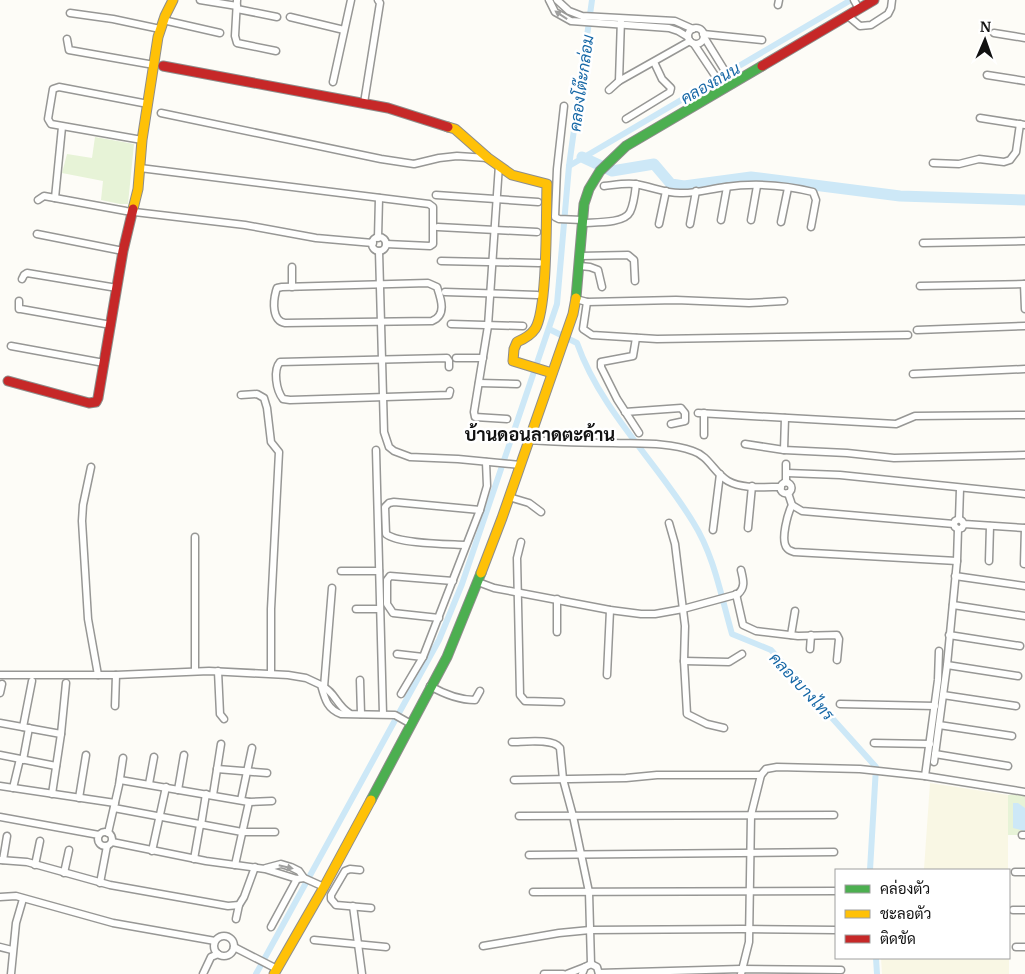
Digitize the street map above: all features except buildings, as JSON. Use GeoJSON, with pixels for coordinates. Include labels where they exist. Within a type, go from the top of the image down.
{"type":"FeatureCollection","features":[{"type":"Feature","properties":{"kind":"street"},"geometry":{"type":"LineString","coordinates":[[8,380],[92,403],[98,398],[123,251],[138,189],[142,140],[148,104],[158,66],[161,25],[174,0]]}},
{"type":"Feature","properties":{"kind":"street"},"geometry":{"type":"LineString","coordinates":[[200,0],[237,5],[277,18]]}},
{"type":"Feature","properties":{"kind":"street"},"geometry":{"type":"LineString","coordinates":[[332,82],[351,0]]}},
{"type":"Feature","properties":{"kind":"street"},"geometry":{"type":"LineString","coordinates":[[364,103],[380,3],[378,0]]}},
{"type":"Feature","properties":{"kind":"street"},"geometry":{"type":"LineString","coordinates":[[548,0],[552,8],[560,16],[572,21],[581,19],[621,22],[675,21],[693,29],[698,28],[732,81]]}},
{"type":"Feature","properties":{"kind":"street"},"geometry":{"type":"LineString","coordinates":[[557,0],[581,19]]}},
{"type":"Feature","properties":{"kind":"street"},"geometry":{"type":"LineString","coordinates":[[234,948],[260,960],[274,970],[324,887],[409,722],[447,656],[478,582],[509,497],[516,465],[528,440],[573,314],[580,266],[584,201],[589,188],[598,174],[610,159],[626,146],[732,81],[848,16],[856,5],[874,0]]}},
{"type":"Feature","properties":{"kind":"street"},"geometry":{"type":"LineString","coordinates":[[848,16],[860,26],[871,26],[888,14],[892,0]]}},
{"type":"Feature","properties":{"kind":"street"},"geometry":{"type":"LineString","coordinates":[[237,5],[235,40],[237,43],[276,51]]}},
{"type":"Feature","properties":{"kind":"street"},"geometry":{"type":"LineString","coordinates":[[70,13],[220,34]]}},
{"type":"Feature","properties":{"kind":"street"},"geometry":{"type":"LineString","coordinates":[[290,16],[344,30]]}},
{"type":"Feature","properties":{"kind":"street"},"geometry":{"type":"LineString","coordinates":[[621,22],[669,28],[678,31],[691,41],[723,87]]}},
{"type":"Feature","properties":{"kind":"street"},"geometry":{"type":"LineString","coordinates":[[619,81],[621,22]]}},
{"type":"Feature","properties":{"kind":"street"},"geometry":{"type":"LineString","coordinates":[[691,41],[689,32],[693,29]]}},
{"type":"Feature","properties":{"kind":"street"},"geometry":{"type":"LineString","coordinates":[[994,33],[1025,38]]}},
{"type":"Feature","properties":{"kind":"street"},"geometry":{"type":"LineString","coordinates":[[609,90],[619,81],[691,41],[701,42],[704,35]]}},
{"type":"Feature","properties":{"kind":"street"},"geometry":{"type":"LineString","coordinates":[[704,35],[762,40]]}},
{"type":"Feature","properties":{"kind":"street"},"geometry":{"type":"LineString","coordinates":[[68,39],[69,50],[388,108],[455,129],[488,158],[512,175],[547,184],[543,302],[536,328],[527,337],[517,342],[513,361],[551,372]]}},
{"type":"Feature","properties":{"kind":"street"},"geometry":{"type":"LineString","coordinates":[[707,63],[717,57]]}},
{"type":"Feature","properties":{"kind":"street"},"geometry":{"type":"LineString","coordinates":[[626,119],[671,91],[669,84],[662,79],[654,62]]}},
{"type":"Feature","properties":{"kind":"street"},"geometry":{"type":"LineString","coordinates":[[987,75],[1025,81]]}},
{"type":"Feature","properties":{"kind":"street"},"geometry":{"type":"LineString","coordinates":[[142,140],[52,124],[48,119],[53,89],[59,87],[148,104]]}},
{"type":"Feature","properties":{"kind":"street"},"geometry":{"type":"LineString","coordinates":[[564,106],[557,169],[555,217],[582,222],[620,220],[626,217],[632,207],[636,184]]}},
{"type":"Feature","properties":{"kind":"street"},"geometry":{"type":"LineString","coordinates":[[161,113],[381,159],[414,164],[457,156],[488,158]]}},
{"type":"Feature","properties":{"kind":"street"},"geometry":{"type":"LineString","coordinates":[[934,163],[959,164],[979,160],[1004,162],[1010,160],[1016,152],[1022,125],[980,118]]}},
{"type":"Feature","properties":{"kind":"street"},"geometry":{"type":"LineString","coordinates":[[55,198],[62,127]]}},
{"type":"Feature","properties":{"kind":"street"},"geometry":{"type":"LineString","coordinates":[[498,165],[488,326],[474,412],[475,417],[507,419]]}},
{"type":"Feature","properties":{"kind":"street"},"geometry":{"type":"LineString","coordinates":[[140,168],[429,204],[433,207],[432,244],[430,246],[386,244],[384,240],[378,238]]}},
{"type":"Feature","properties":{"kind":"street"},"geometry":{"type":"LineString","coordinates":[[604,186],[625,183],[636,184],[681,194],[727,186],[788,188],[813,192],[816,200],[811,227]]}},
{"type":"Feature","properties":{"kind":"street"},"geometry":{"type":"LineString","coordinates":[[721,220],[727,186]]}},
{"type":"Feature","properties":{"kind":"street"},"geometry":{"type":"LineString","coordinates":[[751,220],[758,186]]}},
{"type":"Feature","properties":{"kind":"street"},"geometry":{"type":"LineString","coordinates":[[781,222],[788,188]]}},
{"type":"Feature","properties":{"kind":"street"},"geometry":{"type":"LineString","coordinates":[[659,224],[666,191]]}},
{"type":"Feature","properties":{"kind":"street"},"geometry":{"type":"LineString","coordinates":[[690,224],[696,191]]}},
{"type":"Feature","properties":{"kind":"street"},"geometry":{"type":"LineString","coordinates":[[436,194],[538,202]]}},
{"type":"Feature","properties":{"kind":"street"},"geometry":{"type":"LineString","coordinates":[[38,200],[44,196],[132,212],[245,225],[316,238],[373,243]]}},
{"type":"Feature","properties":{"kind":"street"},"geometry":{"type":"LineString","coordinates":[[373,243],[378,238],[379,198]]}},
{"type":"Feature","properties":{"kind":"street"},"geometry":{"type":"LineString","coordinates":[[438,227],[537,232]]}},
{"type":"Feature","properties":{"kind":"street"},"geometry":{"type":"LineString","coordinates":[[37,234],[123,251]]}},
{"type":"Feature","properties":{"kind":"street"},"geometry":{"type":"LineString","coordinates":[[923,243],[1025,241]]}},
{"type":"Feature","properties":{"kind":"street"},"geometry":{"type":"LineString","coordinates":[[373,243],[374,249],[379,251]]}},
{"type":"Feature","properties":{"kind":"street"},"geometry":{"type":"LineString","coordinates":[[379,251],[385,248],[386,244]]}},
{"type":"Feature","properties":{"kind":"street"},"geometry":{"type":"LineString","coordinates":[[379,251],[384,432],[389,448],[410,457],[516,465]]}},
{"type":"Feature","properties":{"kind":"street"},"geometry":{"type":"LineString","coordinates":[[580,256],[628,255],[634,260],[635,281]]}},
{"type":"Feature","properties":{"kind":"street"},"geometry":{"type":"LineString","coordinates":[[441,261],[539,263]]}},
{"type":"Feature","properties":{"kind":"street"},"geometry":{"type":"LineString","coordinates":[[580,266],[590,266],[598,270],[602,287]]}},
{"type":"Feature","properties":{"kind":"street"},"geometry":{"type":"LineString","coordinates":[[292,267],[292,287]]}},
{"type":"Feature","properties":{"kind":"street"},"geometry":{"type":"LineString","coordinates":[[22,279],[24,274],[27,273],[117,288]]}},
{"type":"Feature","properties":{"kind":"street"},"geometry":{"type":"LineString","coordinates":[[433,284],[438,291],[442,308],[438,318],[432,321],[279,322],[275,311],[277,288],[292,287],[433,284]]}},
{"type":"Feature","properties":{"kind":"street"},"geometry":{"type":"LineString","coordinates":[[920,286],[1024,284],[1025,309]]}},
{"type":"Feature","properties":{"kind":"street"},"geometry":{"type":"LineString","coordinates":[[445,292],[537,295]]}},
{"type":"Feature","properties":{"kind":"street"},"geometry":{"type":"LineString","coordinates":[[576,299],[587,302],[676,300],[749,303],[784,301]]}},
{"type":"Feature","properties":{"kind":"street"},"geometry":{"type":"LineString","coordinates":[[19,301],[19,309],[21,310],[111,325]]}},
{"type":"Feature","properties":{"kind":"street"},"geometry":{"type":"LineString","coordinates":[[587,302],[583,329],[592,335],[636,338],[908,335]]}},
{"type":"Feature","properties":{"kind":"street"},"geometry":{"type":"LineString","coordinates":[[451,324],[523,326]]}},
{"type":"Feature","properties":{"kind":"street"},"geometry":{"type":"LineString","coordinates":[[916,330],[1025,326]]}},
{"type":"Feature","properties":{"kind":"street"},"geometry":{"type":"LineString","coordinates":[[636,338],[633,356],[601,362],[606,378],[639,433]]}},
{"type":"Feature","properties":{"kind":"street"},"geometry":{"type":"LineString","coordinates":[[11,346],[104,363]]}},
{"type":"Feature","properties":{"kind":"street"},"geometry":{"type":"LineString","coordinates":[[450,367],[447,358],[280,362],[277,368],[277,390],[282,399],[449,395],[450,391]]}},
{"type":"Feature","properties":{"kind":"street"},"geometry":{"type":"LineString","coordinates":[[456,358],[483,358]]}},
{"type":"Feature","properties":{"kind":"street"},"geometry":{"type":"LineString","coordinates":[[913,374],[1025,369]]}},
{"type":"Feature","properties":{"kind":"street"},"geometry":{"type":"LineString","coordinates":[[479,383],[517,384]]}},
{"type":"Feature","properties":{"kind":"street"},"geometry":{"type":"LineString","coordinates":[[241,395],[257,394],[264,398],[271,442],[276,447],[279,456],[271,609],[271,673]]}},
{"type":"Feature","properties":{"kind":"street"},"geometry":{"type":"LineString","coordinates":[[625,412],[681,408],[685,413],[685,421],[671,424]]}},
{"type":"Feature","properties":{"kind":"street"},"geometry":{"type":"LineString","coordinates":[[704,435],[701,413],[896,424],[915,416],[1025,415]]}},
{"type":"Feature","properties":{"kind":"street"},"geometry":{"type":"LineString","coordinates":[[784,450],[786,418]]}},
{"type":"Feature","properties":{"kind":"street"},"geometry":{"type":"LineString","coordinates":[[528,440],[570,443],[650,443],[695,451],[728,481],[739,486],[781,488]]}},
{"type":"Feature","properties":{"kind":"street"},"geometry":{"type":"LineString","coordinates":[[745,444],[784,450],[900,458],[1025,455]]}},
{"type":"Feature","properties":{"kind":"street"},"geometry":{"type":"LineString","coordinates":[[376,450],[383,714]]}},
{"type":"Feature","properties":{"kind":"street"},"geometry":{"type":"LineString","coordinates":[[401,694],[423,657],[480,510],[487,486],[486,462]]}},
{"type":"Feature","properties":{"kind":"street"},"geometry":{"type":"LineString","coordinates":[[781,488],[782,484],[786,482],[786,464]]}},
{"type":"Feature","properties":{"kind":"street"},"geometry":{"type":"LineString","coordinates":[[91,467],[83,505],[82,521],[88,619],[98,674]]}},
{"type":"Feature","properties":{"kind":"street"},"geometry":{"type":"LineString","coordinates":[[787,473],[840,475],[960,489],[1025,494]]}},
{"type":"Feature","properties":{"kind":"street"},"geometry":{"type":"LineString","coordinates":[[713,530],[720,474]]}},
{"type":"Feature","properties":{"kind":"street"},"geometry":{"type":"LineString","coordinates":[[786,482],[791,486],[791,490],[788,493]]}},
{"type":"Feature","properties":{"kind":"street"},"geometry":{"type":"LineString","coordinates":[[748,528],[752,486]]}},
{"type":"Feature","properties":{"kind":"street"},"geometry":{"type":"LineString","coordinates":[[781,488],[784,493],[788,493]]}},
{"type":"Feature","properties":{"kind":"street"},"geometry":{"type":"LineString","coordinates":[[960,489],[953,605],[935,758],[1008,766]]}},
{"type":"Feature","properties":{"kind":"street"},"geometry":{"type":"LineString","coordinates":[[788,493],[792,505],[786,522],[785,546],[788,550],[824,554],[957,561]]}},
{"type":"Feature","properties":{"kind":"street"},"geometry":{"type":"LineString","coordinates":[[509,497],[529,503],[541,512]]}},
{"type":"Feature","properties":{"kind":"street"},"geometry":{"type":"LineString","coordinates":[[465,545],[416,542],[390,538],[386,534],[385,506],[389,502],[394,502],[480,510]]}},
{"type":"Feature","properties":{"kind":"street"},"geometry":{"type":"LineString","coordinates":[[792,505],[802,511],[813,513],[1025,528],[1024,564]]}},
{"type":"Feature","properties":{"kind":"street"},"geometry":{"type":"LineString","coordinates":[[669,523],[675,544],[685,626],[684,661],[687,714],[707,724],[724,728]]}},
{"type":"Feature","properties":{"kind":"street"},"geometry":{"type":"LineString","coordinates":[[989,560],[990,526]]}},
{"type":"Feature","properties":{"kind":"street"},"geometry":{"type":"LineString","coordinates":[[195,537],[195,672]]}},
{"type":"Feature","properties":{"kind":"street"},"geometry":{"type":"LineString","coordinates":[[521,542],[517,553],[521,697],[525,701],[561,702]]}},
{"type":"Feature","properties":{"kind":"street"},"geometry":{"type":"LineString","coordinates":[[478,582],[494,588],[610,610],[655,614],[683,609],[734,595],[742,590],[744,585],[741,570]]}},
{"type":"Feature","properties":{"kind":"street"},"geometry":{"type":"LineString","coordinates":[[341,571],[379,572]]}},
{"type":"Feature","properties":{"kind":"street"},"geometry":{"type":"LineString","coordinates":[[439,618],[393,612],[387,604],[387,580],[390,576],[453,580]]}},
{"type":"Feature","properties":{"kind":"street"},"geometry":{"type":"LineString","coordinates":[[955,576],[1025,586]]}},
{"type":"Feature","properties":{"kind":"street"},"geometry":{"type":"LineString","coordinates":[[322,686],[332,588]]}},
{"type":"Feature","properties":{"kind":"street"},"geometry":{"type":"LineString","coordinates":[[734,595],[743,625],[756,631],[791,635],[837,635],[839,639],[837,660]]}},
{"type":"Feature","properties":{"kind":"street"},"geometry":{"type":"LineString","coordinates":[[557,599],[557,632]]}},
{"type":"Feature","properties":{"kind":"street"},"geometry":{"type":"LineString","coordinates":[[953,605],[1025,616]]}},
{"type":"Feature","properties":{"kind":"street"},"geometry":{"type":"LineString","coordinates":[[356,609],[380,609]]}},
{"type":"Feature","properties":{"kind":"street"},"geometry":{"type":"LineString","coordinates":[[607,675],[610,610]]}},
{"type":"Feature","properties":{"kind":"street"},"geometry":{"type":"LineString","coordinates":[[791,635],[795,611]]}},
{"type":"Feature","properties":{"kind":"street"},"geometry":{"type":"LineString","coordinates":[[810,649],[811,635]]}},
{"type":"Feature","properties":{"kind":"street"},"geometry":{"type":"LineString","coordinates":[[949,635],[1020,646]]}},
{"type":"Feature","properties":{"kind":"street"},"geometry":{"type":"LineString","coordinates":[[925,776],[935,706],[939,651]]}},
{"type":"Feature","properties":{"kind":"street"},"geometry":{"type":"LineString","coordinates":[[397,654],[423,657]]}},
{"type":"Feature","properties":{"kind":"street"},"geometry":{"type":"LineString","coordinates":[[684,661],[729,662],[742,654]]}},
{"type":"Feature","properties":{"kind":"street"},"geometry":{"type":"LineString","coordinates":[[947,665],[1018,676]]}},
{"type":"Feature","properties":{"kind":"street"},"geometry":{"type":"LineString","coordinates":[[218,671],[220,714],[224,720]]}},
{"type":"Feature","properties":{"kind":"street"},"geometry":{"type":"LineString","coordinates":[[0,675],[116,675],[218,671],[271,673],[306,678],[329,689],[340,708],[350,714],[395,715],[409,722]]}},
{"type":"Feature","properties":{"kind":"street"},"geometry":{"type":"LineString","coordinates":[[115,706],[116,675]]}},
{"type":"Feature","properties":{"kind":"street"},"geometry":{"type":"LineString","coordinates":[[360,680],[361,714]]}},
{"type":"Feature","properties":{"kind":"street"},"geometry":{"type":"LineString","coordinates":[[13,788],[21,759],[32,681]]}},
{"type":"Feature","properties":{"kind":"street"},"geometry":{"type":"LineString","coordinates":[[52,794],[66,683]]}},
{"type":"Feature","properties":{"kind":"street"},"geometry":{"type":"LineString","coordinates":[[0,693],[2,684]]}},
{"type":"Feature","properties":{"kind":"street"},"geometry":{"type":"LineString","coordinates":[[430,686],[442,693],[469,700],[475,700],[480,691]]}},
{"type":"Feature","properties":{"kind":"street"},"geometry":{"type":"LineString","coordinates":[[943,695],[1016,706]]}},
{"type":"Feature","properties":{"kind":"street"},"geometry":{"type":"LineString","coordinates":[[840,704],[935,706]]}},
{"type":"Feature","properties":{"kind":"street"},"geometry":{"type":"LineString","coordinates":[[0,723],[61,734]]}},
{"type":"Feature","properties":{"kind":"street"},"geometry":{"type":"LineString","coordinates":[[939,725],[1012,736]]}},
{"type":"Feature","properties":{"kind":"street"},"geometry":{"type":"LineString","coordinates":[[512,742],[551,742],[558,745],[562,779],[573,816],[589,892],[590,930],[588,965],[582,974]]}},
{"type":"Feature","properties":{"kind":"street"},"geometry":{"type":"LineString","coordinates":[[874,743],[930,744]]}},
{"type":"Feature","properties":{"kind":"street"},"geometry":{"type":"LineString","coordinates":[[194,858],[200,825],[217,769],[221,744]]}},
{"type":"Feature","properties":{"kind":"street"},"geometry":{"type":"LineString","coordinates":[[242,800],[252,748]]}},
{"type":"Feature","properties":{"kind":"street"},"geometry":{"type":"LineString","coordinates":[[0,755],[56,766]]}},
{"type":"Feature","properties":{"kind":"street"},"geometry":{"type":"LineString","coordinates":[[79,798],[86,755]]}},
{"type":"Feature","properties":{"kind":"street"},"geometry":{"type":"LineString","coordinates":[[178,790],[184,755]]}},
{"type":"Feature","properties":{"kind":"street"},"geometry":{"type":"LineString","coordinates":[[149,784],[154,757]]}},
{"type":"Feature","properties":{"kind":"street"},"geometry":{"type":"LineString","coordinates":[[108,833],[123,758]]}},
{"type":"Feature","properties":{"kind":"street"},"geometry":{"type":"LineString","coordinates":[[741,972],[746,955],[749,930],[751,815],[761,775],[766,769],[777,767],[883,771],[1025,792]]}},
{"type":"Feature","properties":{"kind":"street"},"geometry":{"type":"LineString","coordinates":[[217,769],[267,773]]}},
{"type":"Feature","properties":{"kind":"street"},"geometry":{"type":"LineString","coordinates":[[514,780],[626,778],[657,775],[761,775]]}},
{"type":"Feature","properties":{"kind":"street"},"geometry":{"type":"LineString","coordinates":[[120,780],[249,802],[272,801]]}},
{"type":"Feature","properties":{"kind":"street"},"geometry":{"type":"LineString","coordinates":[[0,786],[79,798],[160,818],[200,825],[242,832],[275,832]]}},
{"type":"Feature","properties":{"kind":"street"},"geometry":{"type":"LineString","coordinates":[[152,851],[166,787]]}},
{"type":"Feature","properties":{"kind":"street"},"geometry":{"type":"LineString","coordinates":[[235,865],[249,802]]}},
{"type":"Feature","properties":{"kind":"street"},"geometry":{"type":"LineString","coordinates":[[519,816],[834,815]]}},
{"type":"Feature","properties":{"kind":"street"},"geometry":{"type":"LineString","coordinates":[[0,817],[99,835],[108,833]]}},
{"type":"Feature","properties":{"kind":"street"},"geometry":{"type":"LineString","coordinates":[[100,883],[112,838],[108,833]]}},
{"type":"Feature","properties":{"kind":"street"},"geometry":{"type":"LineString","coordinates":[[99,835],[98,840],[100,844],[255,867],[302,878],[324,887]]}},
{"type":"Feature","properties":{"kind":"street"},"geometry":{"type":"LineString","coordinates":[[7,836],[2,860],[20,861],[100,883],[228,906],[239,905]]}},
{"type":"Feature","properties":{"kind":"street"},"geometry":{"type":"LineString","coordinates":[[35,865],[40,841]]}},
{"type":"Feature","properties":{"kind":"street"},"geometry":{"type":"LineString","coordinates":[[64,873],[70,850]]}},
{"type":"Feature","properties":{"kind":"street"},"geometry":{"type":"LineString","coordinates":[[529,855],[834,852]]}},
{"type":"Feature","properties":{"kind":"street"},"geometry":{"type":"LineString","coordinates":[[236,919],[239,905],[244,897],[255,867]]}},
{"type":"Feature","properties":{"kind":"street"},"geometry":{"type":"LineString","coordinates":[[360,870],[350,869],[345,871],[330,899],[336,905],[371,908]]}},
{"type":"Feature","properties":{"kind":"street"},"geometry":{"type":"LineString","coordinates":[[1015,872],[1025,872]]}},
{"type":"Feature","properties":{"kind":"street"},"geometry":{"type":"LineString","coordinates":[[271,927],[302,878]]}},
{"type":"Feature","properties":{"kind":"street"},"geometry":{"type":"LineString","coordinates":[[533,892],[835,891]]}},
{"type":"Feature","properties":{"kind":"street"},"geometry":{"type":"LineString","coordinates":[[0,897],[11,896],[113,922],[215,941]]}},
{"type":"Feature","properties":{"kind":"street"},"geometry":{"type":"LineString","coordinates":[[11,974],[17,916],[23,899]]}},
{"type":"Feature","properties":{"kind":"street"},"geometry":{"type":"LineString","coordinates":[[353,906],[362,974]]}},
{"type":"Feature","properties":{"kind":"street"},"geometry":{"type":"LineString","coordinates":[[1013,910],[1025,910]]}},
{"type":"Feature","properties":{"kind":"street"},"geometry":{"type":"LineString","coordinates":[[483,946],[559,933],[590,930],[835,930]]}},
{"type":"Feature","properties":{"kind":"street"},"geometry":{"type":"LineString","coordinates":[[203,974],[211,957],[218,954],[222,956],[230,954],[234,948],[232,939],[225,935],[217,938],[214,948],[218,954]]}},
{"type":"Feature","properties":{"kind":"street"},"geometry":{"type":"LineString","coordinates":[[314,940],[386,946]]}},
{"type":"Feature","properties":{"kind":"street"},"geometry":{"type":"LineString","coordinates":[[0,947],[12,950]]}},
{"type":"Feature","properties":{"kind":"street"},"geometry":{"type":"LineString","coordinates":[[1016,947],[1025,947]]}},
{"type":"Feature","properties":{"kind":"street"},"geometry":{"type":"LineString","coordinates":[[544,974],[565,974],[588,965],[597,967],[599,974],[841,970]]}},
{"type":"Feature","properties":{"kind":"shaded area"},"geometry":{"type":"Polygon","coordinates":[[[930,783],[1008,795],[1008,869],[924,869],[930,783]]]}},
{"type":"Feature","properties":{"kind":"shaded area"},"geometry":{"type":"Polygon","coordinates":[[[881,959],[1009,959],[1009,974],[882,974],[881,959]]]}},
{"type":"Feature","properties":{"kind":"green space"},"geometry":{"type":"Polygon","coordinates":[[[95,137],[134,144],[128,204],[101,200],[103,181],[62,173],[67,154],[92,158],[95,137]]]}},
{"type":"Feature","properties":{"kind":"green space"},"geometry":{"type":"Polygon","coordinates":[[[1025,793],[1025,835],[1008,835],[1008,795],[1025,793]]]}},
{"type":"Feature","properties":{"kind":"water"},"geometry":{"type":"Polygon","coordinates":[[[1013,803],[1018,803],[1025,808],[1025,831],[1013,828],[1013,803]]]}},
{"type":"Feature","properties":{"kind":"waterway","name":"คลองโต๊ะกล่อม"},"geometry":{"type":"LineString","coordinates":[[256,974],[439,640],[462,584],[557,304],[569,166],[592,0]]}},
{"type":"Feature","properties":{"kind":"waterway","name":"คลองถนน"},"geometry":{"type":"LineString","coordinates":[[569,166],[851,0]]}},
{"type":"Feature","properties":{"kind":"waterway"},"geometry":{"type":"LineString","coordinates":[[582,157],[612,171],[654,164],[671,184],[684,186],[751,177],[900,196],[1025,200]]}},
{"type":"Feature","properties":{"kind":"waterway","name":"คลองบางไทร"},"geometry":{"type":"LineString","coordinates":[[549,329],[577,343],[587,368],[614,413],[693,522],[712,562],[732,634],[771,650],[876,767],[870,869]]}},
{"type":"Feature","properties":{"kind":"waterway","name":"คลองบางไทร"},"geometry":{"type":"LineString","coordinates":[[876,959],[877,974]]}},
{"type":"Feature","properties":{"kind":"traffic: fast"},"geometry":{"type":"LineString","coordinates":[[576,298],[584,204],[589,189],[600,171],[626,146],[762,66]]}},
{"type":"Feature","properties":{"kind":"traffic: fast"},"geometry":{"type":"LineString","coordinates":[[371,800],[447,657],[481,573]]}},
{"type":"Feature","properties":{"kind":"traffic: slow"},"geometry":{"type":"LineString","coordinates":[[133,209],[138,189],[142,140],[158,37],[173,0]]}},
{"type":"Feature","properties":{"kind":"traffic: slow"},"geometry":{"type":"LineString","coordinates":[[448,127],[455,129],[488,158],[512,175],[547,184],[544,282],[539,318],[535,329],[527,337],[517,342],[513,361],[552,373]]}},
{"type":"Feature","properties":{"kind":"traffic: slow"},"geometry":{"type":"LineString","coordinates":[[481,573],[573,314],[576,298]]}},
{"type":"Feature","properties":{"kind":"traffic: slow"},"geometry":{"type":"LineString","coordinates":[[274,974],[371,800]]}},
{"type":"Feature","properties":{"kind":"traffic: jam"},"geometry":{"type":"LineString","coordinates":[[762,66],[874,0]]}},
{"type":"Feature","properties":{"kind":"traffic: jam"},"geometry":{"type":"LineString","coordinates":[[163,66],[388,108],[448,127]]}},
{"type":"Feature","properties":{"kind":"traffic: jam"},"geometry":{"type":"LineString","coordinates":[[8,381],[89,403],[96,402],[123,251],[133,209]]}},
{"type":"Feature","properties":{"kind":"district","name":"บ้านดอนลาดตะค้าน"},"geometry":{"type":"Point","coordinates":[540,434]}}]}
